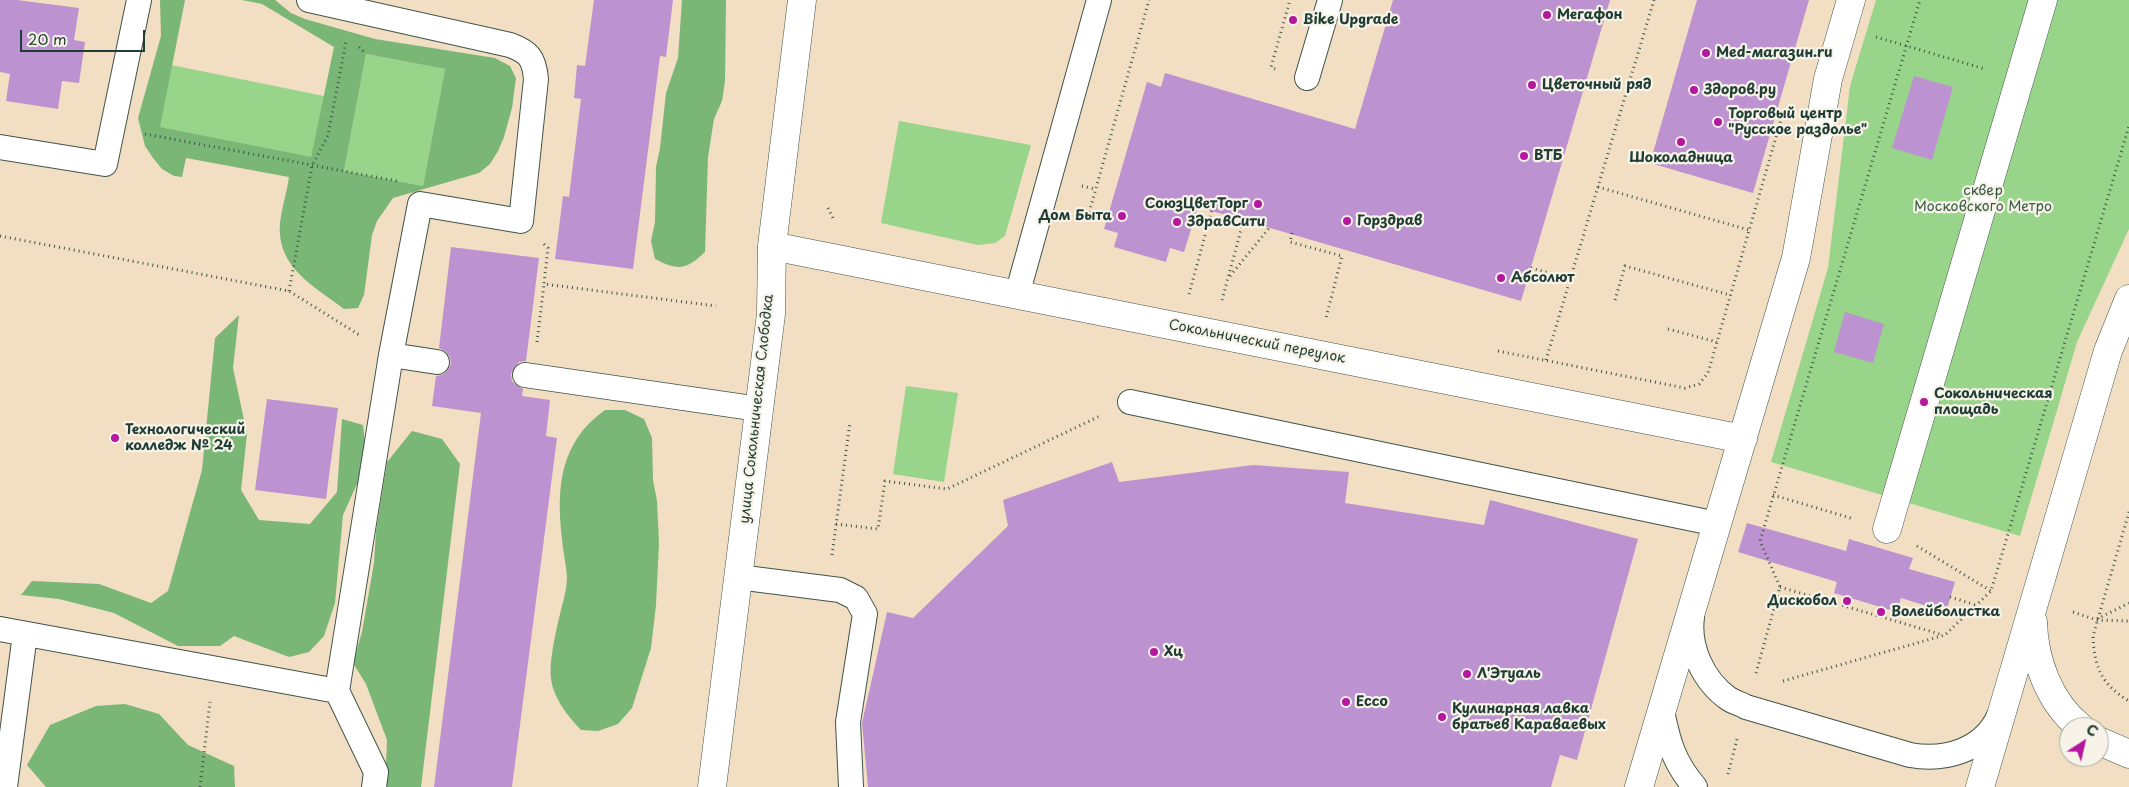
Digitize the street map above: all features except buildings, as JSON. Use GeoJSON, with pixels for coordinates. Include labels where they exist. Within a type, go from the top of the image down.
{"type":"FeatureCollection","features":[{"type":"Feature","properties":{"kind":"street","name":"улица Сокольническая Слободка"},"geometry":{"type":"LineString","coordinates":[[712,787],[771,314],[772,246],[802,0]]}},
{"type":"Feature","properties":{"kind":"street"},"geometry":{"type":"LineString","coordinates":[[1639,787],[1796,258],[1828,80],[1851,0]]}},
{"type":"Feature","properties":{"kind":"street"},"geometry":{"type":"LineString","coordinates":[[1887,529],[2043,0]]}},
{"type":"Feature","properties":{"kind":"street","name":"Сокольнический переулок"},"geometry":{"type":"LineString","coordinates":[[772,246],[1743,438]]}},
{"type":"Feature","properties":{"kind":"street"},"geometry":{"type":"LineString","coordinates":[[1983,776],[2108,351],[2129,299]]}},
{"type":"Feature","properties":{"kind":"street"},"geometry":{"type":"LineString","coordinates":[[2032,610],[2034,645],[2044,679],[2071,717]]}},
{"type":"Feature","properties":{"kind":"street"},"geometry":{"type":"LineString","coordinates":[[2109,745],[2129,754]]}},
{"type":"Feature","properties":{"kind":"lane"},"geometry":{"type":"LineString","coordinates":[[0,147],[105,164],[139,0]]}},
{"type":"Feature","properties":{"kind":"lane"},"geometry":{"type":"LineString","coordinates":[[309,0],[510,45],[523,50],[531,58],[535,67],[536,79],[520,220],[420,204],[392,355],[337,691],[376,772],[374,787]]}},
{"type":"Feature","properties":{"kind":"lane"},"geometry":{"type":"LineString","coordinates":[[1017,295],[1099,0]]}},
{"type":"Feature","properties":{"kind":"lane"},"geometry":{"type":"LineString","coordinates":[[1307,78],[1330,0]]}},
{"type":"Feature","properties":{"kind":"lane"},"geometry":{"type":"LineString","coordinates":[[392,355],[437,362]]}},
{"type":"Feature","properties":{"kind":"lane"},"geometry":{"type":"LineString","coordinates":[[529,375],[759,409]]}},
{"type":"Feature","properties":{"kind":"lane"},"geometry":{"type":"LineString","coordinates":[[1130,402],[1717,524]]}},
{"type":"Feature","properties":{"kind":"lane"},"geometry":{"type":"LineString","coordinates":[[738,578],[840,590],[856,598],[865,614],[848,722],[851,787]]}},
{"type":"Feature","properties":{"kind":"lane"},"geometry":{"type":"LineString","coordinates":[[1694,602],[1690,629],[1696,655],[1709,680],[1729,699],[1746,707],[1924,758],[1953,755],[1978,742],[1997,721],[2003,708]]}},
{"type":"Feature","properties":{"kind":"lane"},"geometry":{"type":"LineString","coordinates":[[0,629],[337,691]]}},
{"type":"Feature","properties":{"kind":"lane"},"geometry":{"type":"LineString","coordinates":[[5,787],[26,634]]}},
{"type":"Feature","properties":{"kind":"lane"},"geometry":{"type":"LineString","coordinates":[[1662,711],[1668,743],[1683,773],[1696,787]]}},
{"type":"Feature","properties":{"kind":"lane"},"geometry":{"type":"LineString","coordinates":[[1972,787],[1983,776]]}},
{"type":"Feature","properties":{"kind":"path"},"geometry":{"type":"LineString","coordinates":[[1107,218],[1088,213],[1149,0]]}},
{"type":"Feature","properties":{"kind":"path"},"geometry":{"type":"LineString","coordinates":[[1271,67],[1290,0]]}},
{"type":"Feature","properties":{"kind":"path"},"geometry":{"type":"LineString","coordinates":[[1546,360],[1654,0]]}},
{"type":"Feature","properties":{"kind":"path"},"geometry":{"type":"LineString","coordinates":[[1754,681],[1780,587],[1760,541],[1920,0]]}},
{"type":"Feature","properties":{"kind":"path"},"geometry":{"type":"LineString","coordinates":[[289,291],[312,166],[328,135],[353,10]]}},
{"type":"Feature","properties":{"kind":"path"},"geometry":{"type":"LineString","coordinates":[[1874,36],[2020,79]]}},
{"type":"Feature","properties":{"kind":"path"},"geometry":{"type":"LineString","coordinates":[[1685,388],[1699,384],[1708,374],[1786,100]]}},
{"type":"Feature","properties":{"kind":"path"},"geometry":{"type":"LineString","coordinates":[[1779,683],[1945,635],[1991,591],[2129,126]]}},
{"type":"Feature","properties":{"kind":"path"},"geometry":{"type":"LineString","coordinates":[[113,128],[423,186],[420,204]]}},
{"type":"Feature","properties":{"kind":"path"},"geometry":{"type":"LineString","coordinates":[[1078,185],[1095,189]]}},
{"type":"Feature","properties":{"kind":"path"},"geometry":{"type":"LineString","coordinates":[[1598,187],[1749,230]]}},
{"type":"Feature","properties":{"kind":"path"},"geometry":{"type":"LineString","coordinates":[[1188,296],[1212,210]]}},
{"type":"Feature","properties":{"kind":"path"},"geometry":{"type":"LineString","coordinates":[[1244,219],[1228,278],[1270,227]]}},
{"type":"Feature","properties":{"kind":"path"},"geometry":{"type":"LineString","coordinates":[[520,220],[548,248],[529,375]]}},
{"type":"Feature","properties":{"kind":"path"},"geometry":{"type":"LineString","coordinates":[[1292,233],[1290,242],[1342,256],[1326,318]]}},
{"type":"Feature","properties":{"kind":"path"},"geometry":{"type":"LineString","coordinates":[[0,236],[289,291],[392,355]]}},
{"type":"Feature","properties":{"kind":"path"},"geometry":{"type":"LineString","coordinates":[[1615,300],[1625,266],[1730,296]]}},
{"type":"Feature","properties":{"kind":"path"},"geometry":{"type":"LineString","coordinates":[[1532,268],[1571,279]]}},
{"type":"Feature","properties":{"kind":"path"},"geometry":{"type":"LineString","coordinates":[[544,284],[716,306]]}},
{"type":"Feature","properties":{"kind":"path"},"geometry":{"type":"LineString","coordinates":[[1668,329],[1716,342]]}},
{"type":"Feature","properties":{"kind":"path"},"geometry":{"type":"LineString","coordinates":[[836,524],[878,529],[885,480],[947,489],[1130,402]]}},
{"type":"Feature","properties":{"kind":"path"},"geometry":{"type":"LineString","coordinates":[[828,589],[850,422]]}},
{"type":"Feature","properties":{"kind":"path"},"geometry":{"type":"LineString","coordinates":[[2129,512],[2093,636],[2094,656],[2102,675],[2114,692],[2129,701]]}},
{"type":"Feature","properties":{"kind":"path"},"geometry":{"type":"LineString","coordinates":[[1780,587],[1945,635]]}},
{"type":"Feature","properties":{"kind":"path"},"geometry":{"type":"LineString","coordinates":[[1950,597],[1976,605]]}},
{"type":"Feature","properties":{"kind":"path"},"geometry":{"type":"LineString","coordinates":[[2097,620],[2129,604]]}},
{"type":"Feature","properties":{"kind":"path"},"geometry":{"type":"LineString","coordinates":[[2073,612],[2097,620],[2129,621]]}},
{"type":"Feature","properties":{"kind":"path"},"geometry":{"type":"LineString","coordinates":[[200,787],[214,669]]}},
{"type":"Feature","properties":{"kind":"path"},"geometry":{"type":"LineString","coordinates":[[1727,778],[1740,731]]}},
{"type":"Feature","properties":{"kind":"green space"},"geometry":{"type":"Polygon","coordinates":[[[160,0],[185,0],[160,127],[311,157],[334,47],[262,4],[242,0],[275,0],[291,13],[305,19],[375,39],[495,58],[510,66],[516,78],[512,108],[498,151],[490,164],[479,173],[393,198],[377,221],[372,235],[364,295],[358,308],[344,309],[303,278],[288,259],[283,248],[280,235],[280,221],[289,177],[186,158],[182,177],[174,176],[162,169],[153,158],[145,146],[138,118],[161,36],[160,0]],[[366,54],[344,171],[423,186],[445,69],[366,54]]]}},
{"type":"Feature","properties":{"kind":"green space"},"geometry":{"type":"Polygon","coordinates":[[[682,0],[726,0],[725,81],[722,101],[714,119],[708,157],[705,252],[687,265],[676,267],[655,259],[651,241],[655,222],[656,167],[666,93],[678,58],[682,0]]]}},
{"type":"Feature","properties":{"kind":"green space","name":"сквер Московского Метро"},"geometry":{"type":"Polygon","coordinates":[[[1876,0],[2129,0],[2129,229],[2077,342],[2020,536],[1771,462],[1828,268],[1850,86],[1876,0]]]}},
{"type":"Feature","properties":{"kind":"green space"},"geometry":{"type":"Polygon","coordinates":[[[366,54],[445,69],[423,186],[344,171],[366,54]]]}},
{"type":"Feature","properties":{"kind":"green space"},"geometry":{"type":"Polygon","coordinates":[[[171,65],[324,96],[311,158],[159,127],[171,65]]]}},
{"type":"Feature","properties":{"kind":"green space"},"geometry":{"type":"Polygon","coordinates":[[[899,121],[1031,145],[1005,236],[995,243],[978,245],[881,223],[899,121]]]}},
{"type":"Feature","properties":{"kind":"green space"},"geometry":{"type":"Polygon","coordinates":[[[239,315],[233,368],[247,434],[241,490],[259,520],[310,524],[337,492],[342,419],[363,425],[367,462],[343,515],[335,603],[324,636],[309,652],[289,657],[234,636],[220,646],[178,646],[114,613],[59,599],[21,595],[32,581],[99,584],[151,603],[168,591],[202,470],[215,338],[239,315]]]}},
{"type":"Feature","properties":{"kind":"green space"},"geometry":{"type":"Polygon","coordinates":[[[906,386],[958,393],[944,482],[893,474],[906,386]]]}},
{"type":"Feature","properties":{"kind":"green space"},"geometry":{"type":"Polygon","coordinates":[[[605,410],[625,410],[644,419],[652,438],[653,480],[657,501],[659,543],[656,605],[651,648],[632,708],[618,724],[598,731],[581,730],[562,706],[552,685],[551,663],[567,582],[560,520],[561,484],[564,467],[578,436],[605,410]]]}},
{"type":"Feature","properties":{"kind":"green space"},"geometry":{"type":"Polygon","coordinates":[[[412,431],[442,439],[460,464],[421,787],[385,787],[387,740],[366,684],[353,663],[362,632],[374,563],[376,532],[387,462],[412,431]]]}},
{"type":"Feature","properties":{"kind":"green space"},"geometry":{"type":"Polygon","coordinates":[[[125,704],[159,714],[188,745],[234,766],[235,787],[46,787],[27,765],[50,725],[96,706],[125,704]]]}},
{"type":"Feature","properties":{"kind":"place","name":"Мегафон"},"geometry":{"type":"Point","coordinates":[1547,15]}},
{"type":"Feature","properties":{"kind":"place","name":"Bike Upgrade"},"geometry":{"type":"Point","coordinates":[1293,20]}},
{"type":"Feature","properties":{"kind":"place","name":"Med-магазин.ru"},"geometry":{"type":"Point","coordinates":[1706,53]}},
{"type":"Feature","properties":{"kind":"place","name":"Цветочный ряд"},"geometry":{"type":"Point","coordinates":[1532,85]}},
{"type":"Feature","properties":{"kind":"place","name":"Здоров.ру"},"geometry":{"type":"Point","coordinates":[1694,90]}},
{"type":"Feature","properties":{"kind":"place","name":"Торговый центр \"Русское раздолье\""},"geometry":{"type":"Point","coordinates":[1718,122]}},
{"type":"Feature","properties":{"kind":"place","name":"Шоколадница"},"geometry":{"type":"Point","coordinates":[1681,142]}},
{"type":"Feature","properties":{"kind":"place","name":"ВТБ"},"geometry":{"type":"Point","coordinates":[1524,156]}},
{"type":"Feature","properties":{"kind":"place","name":"СоюзЦветТорг"},"geometry":{"type":"Point","coordinates":[1258,204]}},
{"type":"Feature","properties":{"kind":"place","name":"Дом Быта"},"geometry":{"type":"Point","coordinates":[1122,216]}},
{"type":"Feature","properties":{"kind":"place","name":"Горздрав"},"geometry":{"type":"Point","coordinates":[1347,221]}},
{"type":"Feature","properties":{"kind":"place","name":"ЗдравСити"},"geometry":{"type":"Point","coordinates":[1177,222]}},
{"type":"Feature","properties":{"kind":"place","name":"Абсолют"},"geometry":{"type":"Point","coordinates":[1501,278]}},
{"type":"Feature","properties":{"kind":"place","name":"Сокольническая площадь"},"geometry":{"type":"Point","coordinates":[1924,402]}},
{"type":"Feature","properties":{"kind":"place","name":"Технологический колледж № 24"},"geometry":{"type":"Point","coordinates":[115,438]}},
{"type":"Feature","properties":{"kind":"place","name":"Дискобол"},"geometry":{"type":"Point","coordinates":[1847,601]}},
{"type":"Feature","properties":{"kind":"place","name":"Волейболистка"},"geometry":{"type":"Point","coordinates":[1881,612]}},
{"type":"Feature","properties":{"kind":"place","name":"Хц"},"geometry":{"type":"Point","coordinates":[1154,652]}},
{"type":"Feature","properties":{"kind":"place","name":"Л'Этуаль"},"geometry":{"type":"Point","coordinates":[1467,674]}},
{"type":"Feature","properties":{"kind":"place","name":"Ecco"},"geometry":{"type":"Point","coordinates":[1346,702]}},
{"type":"Feature","properties":{"kind":"place","name":"Кулинарная лавка братьев Караваевых"},"geometry":{"type":"Point","coordinates":[1442,717]}}]}
